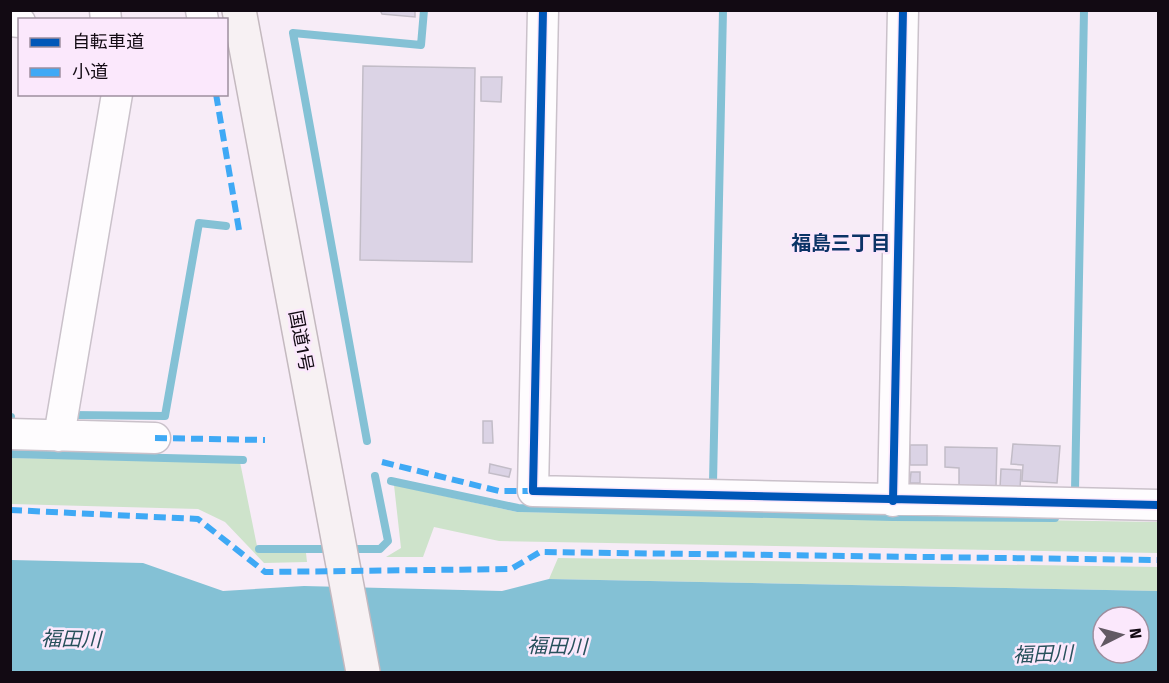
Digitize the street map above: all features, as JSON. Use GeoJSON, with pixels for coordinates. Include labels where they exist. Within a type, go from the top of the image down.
{"type":"FeatureCollection","features":[{"type":"Feature","properties":{"kind":"highway","name":"国道1号"},"geometry":{"type":"LineString","coordinates":[[235,20],[336,523],[363,672]]}},
{"type":"Feature","properties":{"kind":"street"},"geometry":{"type":"LineString","coordinates":[[543,10],[533,491],[893,501],[1158,505]]}},
{"type":"Feature","properties":{"kind":"street"},"geometry":{"type":"LineString","coordinates":[[893,501],[903,10]]}},
{"type":"Feature","properties":{"kind":"street"},"geometry":{"type":"LineString","coordinates":[[36,435],[99,96]]}},
{"type":"Feature","properties":{"kind":"street"},"geometry":{"type":"LineString","coordinates":[[36,435],[117,96]]}},
{"type":"Feature","properties":{"kind":"street"},"geometry":{"type":"LineString","coordinates":[[36,435],[155,438]]}},
{"type":"Feature","properties":{"kind":"green space"},"geometry":{"type":"Polygon","coordinates":[[[11,458],[240,462],[258,551],[306,553],[307,562],[264,563],[225,522],[198,509],[11,504],[11,458]]]}},
{"type":"Feature","properties":{"kind":"green space"},"geometry":{"type":"Polygon","coordinates":[[[394,485],[517,512],[1158,522],[1158,553],[499,541],[434,527],[423,557],[386,557],[401,548],[394,485]]]}},
{"type":"Feature","properties":{"kind":"green space"},"geometry":{"type":"Polygon","coordinates":[[[558,558],[1158,567],[1158,591],[549,579],[558,558]]]}},
{"type":"Feature","properties":{"kind":"water","name":"福田川"},"geometry":{"type":"Polygon","coordinates":[[[11,560],[143,563],[223,591],[304,586],[502,591],[549,579],[1158,591],[1158,672],[11,672],[11,560]]]}},
{"type":"Feature","properties":{"kind":"building"},"geometry":{"type":"Polygon","coordinates":[[[380,10],[415,10],[415,17],[382,14],[380,10]]]}},
{"type":"Feature","properties":{"kind":"building"},"geometry":{"type":"Polygon","coordinates":[[[363,66],[475,68],[472,262],[360,260],[363,66]]]}},
{"type":"Feature","properties":{"kind":"building"},"geometry":{"type":"Polygon","coordinates":[[[481,77],[502,77],[501,102],[481,101],[481,77]]]}},
{"type":"Feature","properties":{"kind":"building"},"geometry":{"type":"Polygon","coordinates":[[[483,421],[492,421],[493,443],[483,443],[483,421]]]}},
{"type":"Feature","properties":{"kind":"building"},"geometry":{"type":"Polygon","coordinates":[[[1013,444],[1060,446],[1057,483],[1022,481],[1023,465],[1011,464],[1013,444]]]}},
{"type":"Feature","properties":{"kind":"building"},"geometry":{"type":"Polygon","coordinates":[[[910,445],[927,445],[927,465],[910,465],[910,445]]]}},
{"type":"Feature","properties":{"kind":"building"},"geometry":{"type":"Polygon","coordinates":[[[945,447],[997,448],[996,487],[959,486],[959,468],[945,467],[945,447]]]}},
{"type":"Feature","properties":{"kind":"building"},"geometry":{"type":"Polygon","coordinates":[[[490,464],[511,469],[509,477],[489,473],[490,464]]]}},
{"type":"Feature","properties":{"kind":"building"},"geometry":{"type":"Polygon","coordinates":[[[1001,469],[1021,470],[1020,489],[1000,488],[1001,469]]]}},
{"type":"Feature","properties":{"kind":"building"},"geometry":{"type":"Polygon","coordinates":[[[911,472],[920,472],[920,483],[910,483],[911,472]]]}},
{"type":"Feature","properties":{"kind":"waterway"},"geometry":{"type":"LineString","coordinates":[[367,441],[293,33],[421,45],[424,10]]}},
{"type":"Feature","properties":{"kind":"waterway"},"geometry":{"type":"LineString","coordinates":[[713,483],[723,10]]}},
{"type":"Feature","properties":{"kind":"waterway"},"geometry":{"type":"LineString","coordinates":[[1075,491],[1084,10]]}},
{"type":"Feature","properties":{"kind":"waterway"},"geometry":{"type":"LineString","coordinates":[[71,415],[165,416],[199,223],[226,226]]}},
{"type":"Feature","properties":{"kind":"waterway"},"geometry":{"type":"LineString","coordinates":[[10,454],[243,460]]}},
{"type":"Feature","properties":{"kind":"waterway"},"geometry":{"type":"LineString","coordinates":[[348,549],[380,549],[388,541],[375,476]]}},
{"type":"Feature","properties":{"kind":"waterway"},"geometry":{"type":"LineString","coordinates":[[391,481],[518,508],[893,517],[1055,518]]}},
{"type":"Feature","properties":{"kind":"waterway"},"geometry":{"type":"LineString","coordinates":[[259,549],[333,549]]}},
{"type":"Feature","properties":{"kind":"marked path"},"geometry":{"type":"LineString","coordinates":[[216,96],[239,230]]}},
{"type":"Feature","properties":{"kind":"marked path"},"geometry":{"type":"LineString","coordinates":[[155,438],[265,440]]}},
{"type":"Feature","properties":{"kind":"marked path"},"geometry":{"type":"LineString","coordinates":[[382,462],[499,491],[533,491]]}},
{"type":"Feature","properties":{"kind":"marked path"},"geometry":{"type":"LineString","coordinates":[[10,510],[198,519],[265,572],[511,569],[540,552],[1158,560]]}},
{"type":"Feature","properties":{"kind":"cycle path"},"geometry":{"type":"LineString","coordinates":[[543,10],[533,491],[1158,505]]}},
{"type":"Feature","properties":{"kind":"cycle path"},"geometry":{"type":"LineString","coordinates":[[893,501],[903,10]]}},
{"type":"Feature","properties":{"kind":"district","name":"福島三丁目"},"geometry":{"type":"Point","coordinates":[841,243]}}]}
